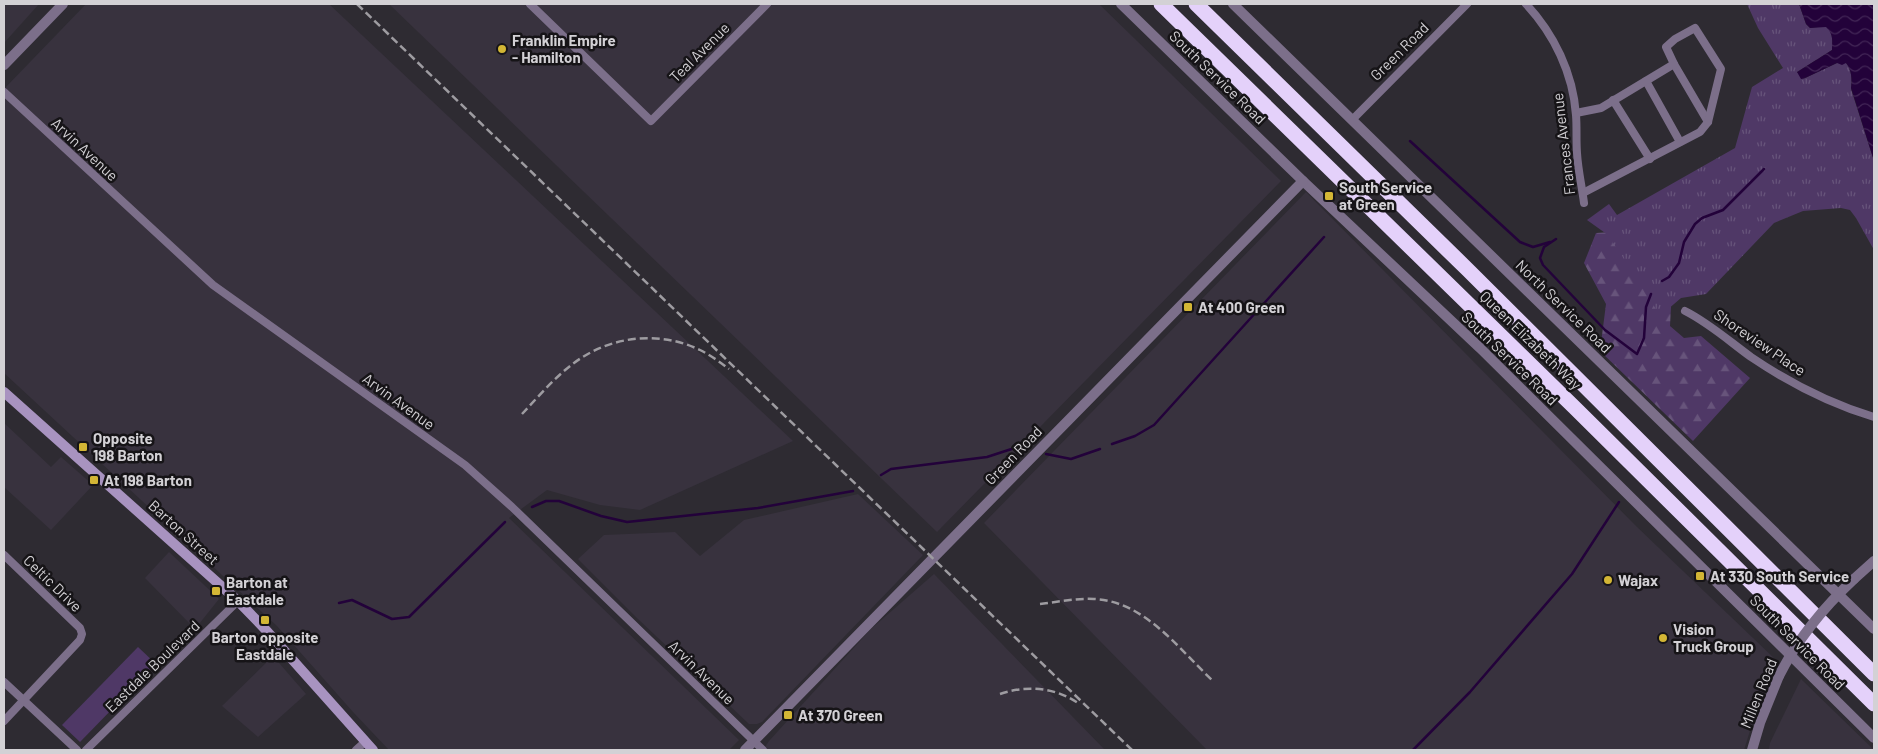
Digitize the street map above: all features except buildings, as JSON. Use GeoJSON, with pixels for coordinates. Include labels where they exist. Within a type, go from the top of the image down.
{"type":"FeatureCollection","features":[{"type":"Feature","properties":{"kind":"highway","name":"Queen Elizabeth Way"},"geometry":{"type":"LineString","coordinates":[[1161,4],[1567,400],[1874,704]]}},
{"type":"Feature","properties":{"kind":"highway","name":"Queen Elizabeth Way"},"geometry":{"type":"LineString","coordinates":[[1196,4],[1461,263],[1874,674]]}},
{"type":"Feature","properties":{"kind":"main road","name":"Barton Street"},"geometry":{"type":"LineString","coordinates":[[4,392],[238,601],[373,750]]}},
{"type":"Feature","properties":{"kind":"street"},"geometry":{"type":"LineString","coordinates":[[4,65],[63,4]]}},
{"type":"Feature","properties":{"kind":"street","name":"Teal Avenue"},"geometry":{"type":"LineString","coordinates":[[530,4],[651,121],[767,4]]}},
{"type":"Feature","properties":{"kind":"street","name":"South Service Road"},"geometry":{"type":"LineString","coordinates":[[1121,4],[1303,181],[1480,348],[1874,738]]}},
{"type":"Feature","properties":{"kind":"street","name":"North Service Road"},"geometry":{"type":"LineString","coordinates":[[1233,4],[1874,629]]}},
{"type":"Feature","properties":{"kind":"street","name":"Green Road"},"geometry":{"type":"LineString","coordinates":[[1353,119],[1467,4]]}},
{"type":"Feature","properties":{"kind":"street","name":"Frances Avenue"},"geometry":{"type":"LineString","coordinates":[[1526,4],[1544,24],[1567,70],[1576,113],[1577,153],[1584,203]]}},
{"type":"Feature","properties":{"kind":"street"},"geometry":{"type":"LineString","coordinates":[[1583,193],[1700,132],[1708,122],[1721,69],[1695,28],[1675,39],[1666,47],[1708,122]]}},
{"type":"Feature","properties":{"kind":"street"},"geometry":{"type":"LineString","coordinates":[[1576,113],[1601,108],[1674,64]]}},
{"type":"Feature","properties":{"kind":"street"},"geometry":{"type":"LineString","coordinates":[[1646,81],[1680,142]]}},
{"type":"Feature","properties":{"kind":"street","name":"Arvin Avenue"},"geometry":{"type":"LineString","coordinates":[[4,92],[213,285],[484,481],[763,750]]}},
{"type":"Feature","properties":{"kind":"street"},"geometry":{"type":"LineString","coordinates":[[1613,100],[1650,158]]}},
{"type":"Feature","properties":{"kind":"street","name":"Green Road"},"geometry":{"type":"LineString","coordinates":[[745,750],[1303,181]]}},
{"type":"Feature","properties":{"kind":"street","name":"Shoreview Place"},"geometry":{"type":"LineString","coordinates":[[1685,311],[1700,319],[1753,358],[1793,382],[1833,401],[1874,417]]}},
{"type":"Feature","properties":{"kind":"street","name":"Celtic Drive"},"geometry":{"type":"LineString","coordinates":[[4,555],[81,630],[80,640],[4,721]]}},
{"type":"Feature","properties":{"kind":"street","name":"Millen Road"},"geometry":{"type":"LineString","coordinates":[[1752,750],[1760,723],[1788,659],[1811,625],[1831,601],[1874,561]]}},
{"type":"Feature","properties":{"kind":"street","name":"Eastdale Boulevard"},"geometry":{"type":"LineString","coordinates":[[86,750],[238,601]]}},
{"type":"Feature","properties":{"kind":"street"},"geometry":{"type":"LineString","coordinates":[[4,682],[76,750]]}},
{"type":"Feature","properties":{"kind":"street"},"geometry":{"type":"LineString","coordinates":[[356,750],[365,742]]}},
{"type":"Feature","properties":{"kind":"shaded area"},"geometry":{"type":"Polygon","coordinates":[[[4,4],[39,4],[4,43],[4,4]]]}},
{"type":"Feature","properties":{"kind":"shaded area"},"geometry":{"type":"Polygon","coordinates":[[[86,4],[329,4],[793,441],[640,510],[600,505],[547,490],[509,518],[739,740],[729,750],[389,750],[277,626],[4,373],[4,89],[86,4]]]}},
{"type":"Feature","properties":{"kind":"shaded area"},"geometry":{"type":"Polygon","coordinates":[[[389,4],[1099,4],[1281,181],[937,532],[389,4]]]}},
{"type":"Feature","properties":{"kind":"shaded area"},"geometry":{"type":"Polygon","coordinates":[[[1306,192],[1636,526],[1777,661],[1760,699],[1744,750],[1207,750],[984,523],[1306,192]]]}},
{"type":"Feature","properties":{"kind":"shaded area"},"geometry":{"type":"Polygon","coordinates":[[[4,423],[51,467],[61,457],[93,485],[51,530],[4,487],[4,423]]]}},
{"type":"Feature","properties":{"kind":"shaded area"},"geometry":{"type":"Polygon","coordinates":[[[858,494],[923,555],[762,722],[757,724],[749,724],[638,619],[578,559],[604,535],[675,532],[700,556],[744,520],[858,494]]]}},
{"type":"Feature","properties":{"kind":"shaded area"},"geometry":{"type":"Polygon","coordinates":[[[169,552],[219,599],[195,629],[145,578],[169,552]]]}},
{"type":"Feature","properties":{"kind":"shaded area"},"geometry":{"type":"Polygon","coordinates":[[[934,574],[1105,750],[763,750],[769,741],[871,629],[934,574]]]}},
{"type":"Feature","properties":{"kind":"shaded area"},"geometry":{"type":"Polygon","coordinates":[[[273,656],[306,694],[258,737],[222,706],[273,656]]]}},
{"type":"Feature","properties":{"kind":"shaded area"},"geometry":{"type":"Polygon","coordinates":[[[1801,679],[1874,750],[1769,750],[1770,743],[1801,679]]]}},
{"type":"Feature","properties":{"kind":"green space"},"geometry":{"type":"Polygon","coordinates":[[[1747,4],[1799,4],[1806,24],[1810,28],[1826,26],[1830,31],[1832,50],[1797,72],[1803,79],[1837,63],[1846,63],[1848,66],[1851,75],[1851,89],[1874,161],[1874,250],[1850,210],[1841,208],[1803,211],[1774,223],[1706,294],[1681,298],[1660,316],[1608,235],[1587,220],[1609,204],[1617,215],[1735,148],[1752,87],[1783,68],[1758,28],[1747,4]]]}},
{"type":"Feature","properties":{"kind":"green space"},"geometry":{"type":"Polygon","coordinates":[[[1612,232],[1671,307],[1670,326],[1684,338],[1701,336],[1750,378],[1693,441],[1600,351],[1606,304],[1584,263],[1596,233],[1612,232]]]}},
{"type":"Feature","properties":{"kind":"green space"},"geometry":{"type":"Polygon","coordinates":[[[138,647],[156,664],[80,742],[62,725],[138,647]]]}},
{"type":"Feature","properties":{"kind":"water"},"geometry":{"type":"Polygon","coordinates":[[[1799,4],[1874,4],[1874,161],[1851,88],[1850,72],[1846,63],[1842,65],[1837,63],[1803,79],[1801,79],[1797,72],[1832,50],[1829,30],[1826,27],[1810,28],[1806,24],[1799,4]]]}},
{"type":"Feature","properties":{"kind":"waterway"},"geometry":{"type":"LineString","coordinates":[[1410,141],[1520,242],[1533,247],[1550,242]]}},
{"type":"Feature","properties":{"kind":"waterway"},"geometry":{"type":"LineString","coordinates":[[1662,281],[1669,277],[1679,263],[1684,242],[1695,224],[1702,218],[1723,210],[1764,169]]}},
{"type":"Feature","properties":{"kind":"waterway"},"geometry":{"type":"LineString","coordinates":[[1112,444],[1135,436],[1154,425],[1324,237]]}},
{"type":"Feature","properties":{"kind":"waterway"},"geometry":{"type":"LineString","coordinates":[[1556,239],[1544,247],[1540,258],[1543,265],[1605,330],[1637,354],[1644,338],[1646,307],[1651,294]]}},
{"type":"Feature","properties":{"kind":"waterway"},"geometry":{"type":"LineString","coordinates":[[881,475],[891,469],[987,457],[1027,444]]}},
{"type":"Feature","properties":{"kind":"waterway"},"geometry":{"type":"LineString","coordinates":[[1046,454],[1071,459],[1100,449]]}},
{"type":"Feature","properties":{"kind":"waterway"},"geometry":{"type":"LineString","coordinates":[[532,507],[546,501],[559,501],[601,516],[627,522],[758,508],[853,491]]}},
{"type":"Feature","properties":{"kind":"waterway"},"geometry":{"type":"LineString","coordinates":[[1413,750],[1470,692],[1572,574],[1619,502]]}},
{"type":"Feature","properties":{"kind":"waterway"},"geometry":{"type":"LineString","coordinates":[[339,603],[352,600],[392,619],[409,617],[505,522]]}},
{"type":"Feature","properties":{"kind":"railway"},"geometry":{"type":"LineString","coordinates":[[357,4],[1132,750]]}},
{"type":"Feature","properties":{"kind":"railway"},"geometry":{"type":"LineString","coordinates":[[522,414],[553,381],[574,363],[588,354],[619,342],[652,338],[668,340],[704,352],[729,369]]}},
{"type":"Feature","properties":{"kind":"railway"},"geometry":{"type":"LineString","coordinates":[[1040,604],[1094,599],[1112,602],[1129,608],[1159,628],[1212,680]]}},
{"type":"Feature","properties":{"kind":"railway"},"geometry":{"type":"LineString","coordinates":[[1000,694],[1020,689],[1040,689],[1059,694],[1078,703]]}},
{"type":"Feature","properties":{"kind":"place","name":"Franklin Empire - Hamilton"},"geometry":{"type":"Point","coordinates":[502,49]}},
{"type":"Feature","properties":{"kind":"place","name":"South Service at Green"},"geometry":{"type":"Point","coordinates":[1329,196]}},
{"type":"Feature","properties":{"kind":"place","name":"At 400 Green"},"geometry":{"type":"Point","coordinates":[1188,307]}},
{"type":"Feature","properties":{"kind":"place","name":"Opposite 198 Barton"},"geometry":{"type":"Point","coordinates":[83,447]}},
{"type":"Feature","properties":{"kind":"place","name":"At 198 Barton"},"geometry":{"type":"Point","coordinates":[94,480]}},
{"type":"Feature","properties":{"kind":"place","name":"At 330 South Service"},"geometry":{"type":"Point","coordinates":[1700,576]}},
{"type":"Feature","properties":{"kind":"place","name":"Wajax"},"geometry":{"type":"Point","coordinates":[1608,580]}},
{"type":"Feature","properties":{"kind":"place","name":"Barton at Eastdale"},"geometry":{"type":"Point","coordinates":[216,591]}},
{"type":"Feature","properties":{"kind":"place","name":"Barton opposite Eastdale"},"geometry":{"type":"Point","coordinates":[265,620]}},
{"type":"Feature","properties":{"kind":"place","name":"Vision Truck Group"},"geometry":{"type":"Point","coordinates":[1663,638]}},
{"type":"Feature","properties":{"kind":"place","name":"At 370 Green"},"geometry":{"type":"Point","coordinates":[788,715]}}]}
